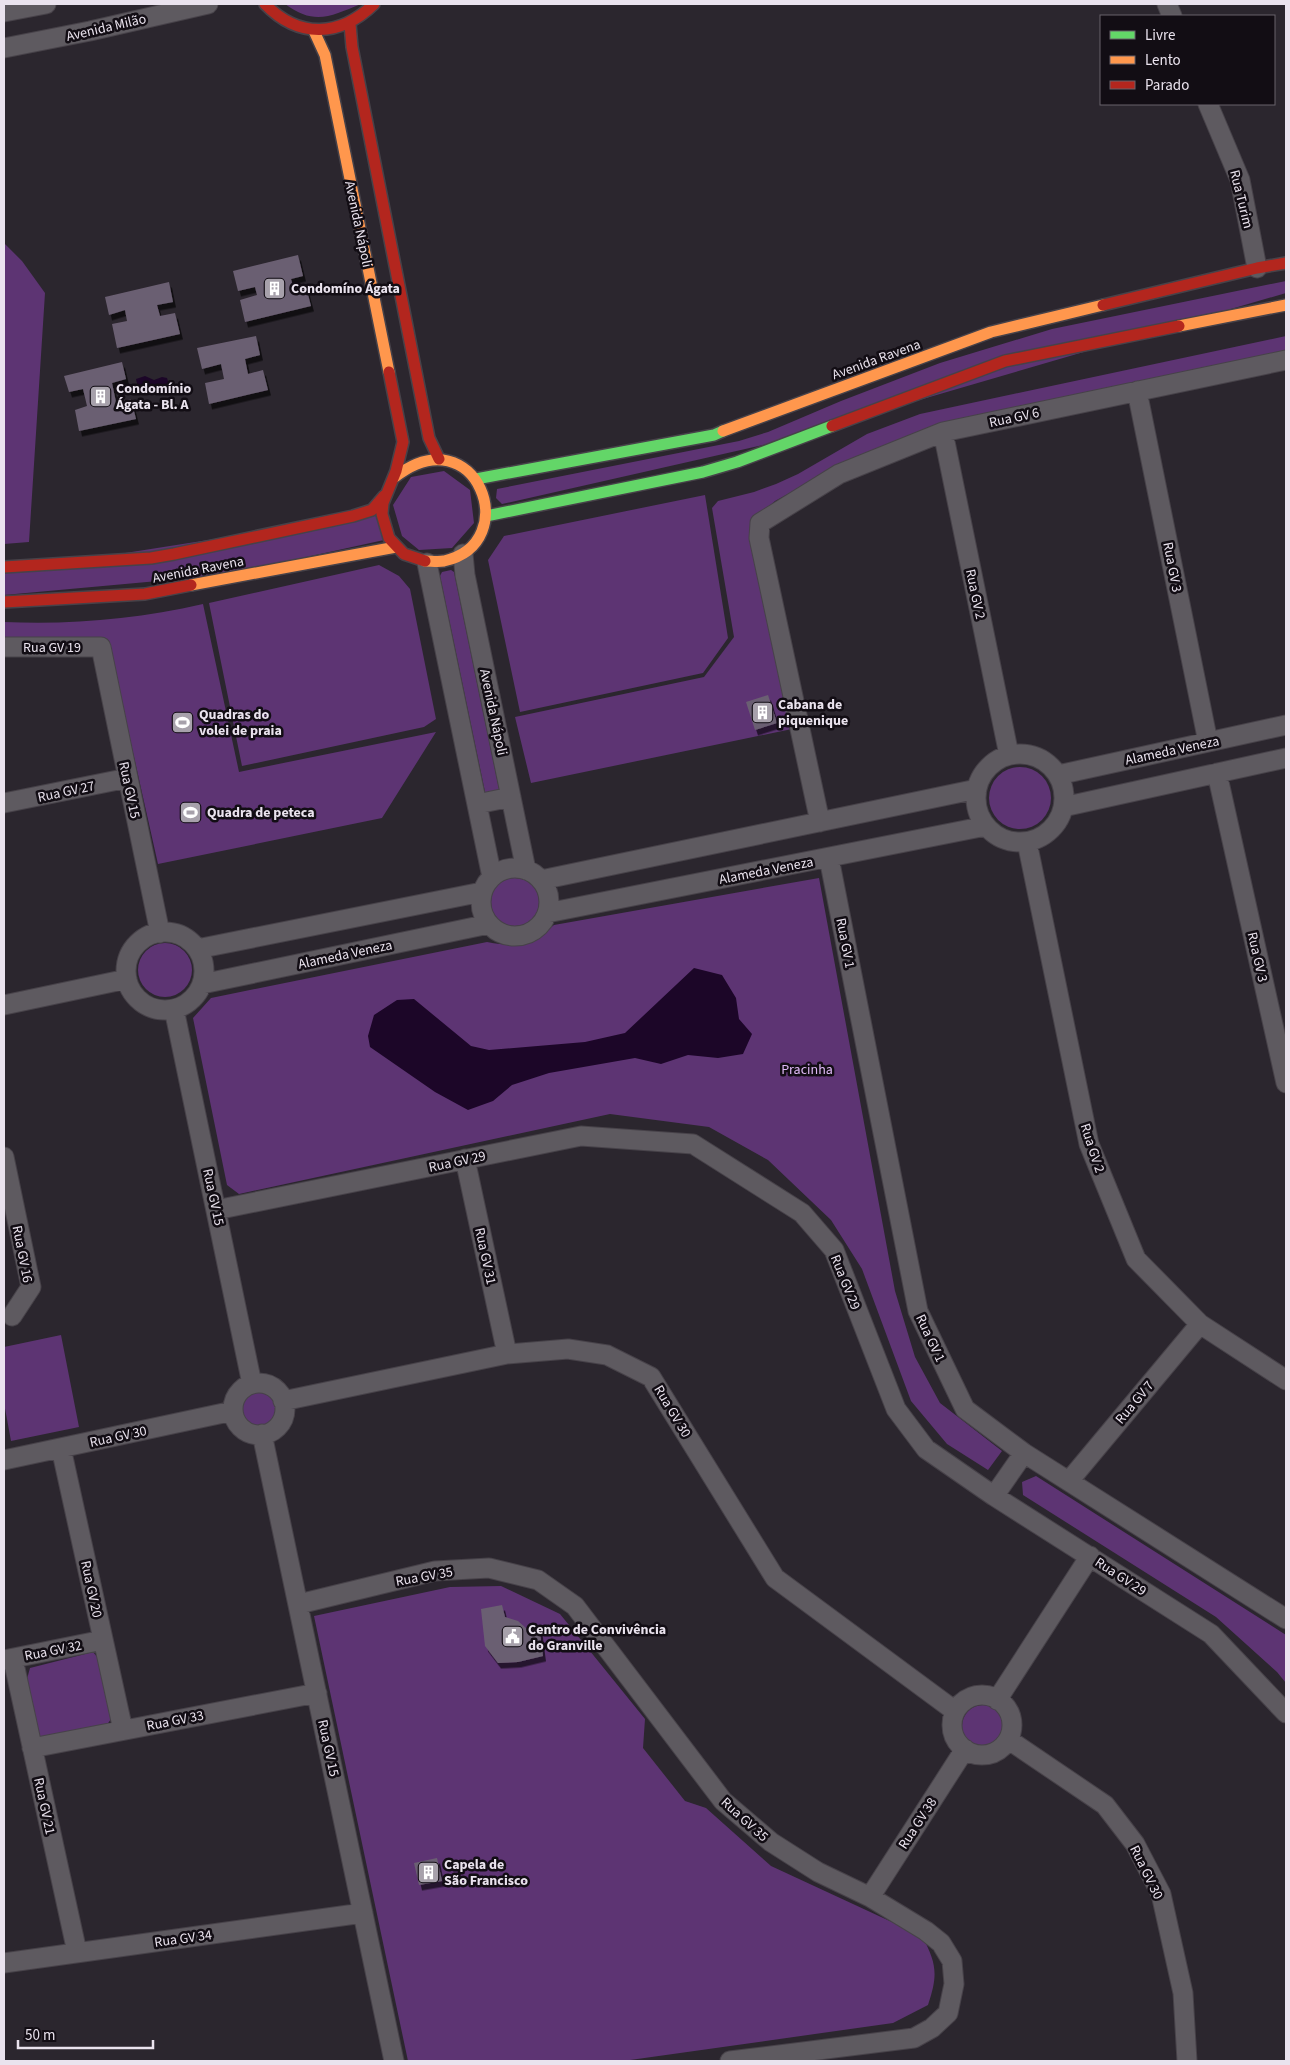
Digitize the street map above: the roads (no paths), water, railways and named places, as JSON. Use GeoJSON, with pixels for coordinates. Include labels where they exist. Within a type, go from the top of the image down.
{"type":"FeatureCollection","features":[{"type":"Feature","properties":{"kind":"main road"},"geometry":{"type":"LineString","coordinates":[[265,4],[271,12],[291,25],[314,30],[333,30],[350,24],[368,12],[374,4]]}},
{"type":"Feature","properties":{"kind":"main road","name":"Avenida Nápoli"},"geometry":{"type":"LineString","coordinates":[[350,24],[352,47],[429,438],[439,459]]}},
{"type":"Feature","properties":{"kind":"main road","name":"Avenida Nápoli"},"geometry":{"type":"LineString","coordinates":[[314,30],[325,55],[404,442],[395,477]]}},
{"type":"Feature","properties":{"kind":"main road","name":"Avenida Ravena"},"geometry":{"type":"LineString","coordinates":[[476,479],[714,435],[992,332],[1257,268],[1286,263]]}},
{"type":"Feature","properties":{"kind":"main road"},"geometry":{"type":"LineString","coordinates":[[486,516],[703,472],[737,462],[1005,361],[1286,305]]}},
{"type":"Feature","properties":{"kind":"main road"},"geometry":{"type":"LineString","coordinates":[[439,459],[459,466],[476,479],[486,503],[486,516],[483,531],[474,544],[463,554],[452,560],[427,563],[416,560],[396,547],[386,531],[382,514],[384,496],[395,477],[407,466],[423,460],[439,459]]}},
{"type":"Feature","properties":{"kind":"main road","name":"Avenida Ravena"},"geometry":{"type":"LineString","coordinates":[[4,567],[151,558],[174,554],[353,516],[372,510],[384,496]]}},
{"type":"Feature","properties":{"kind":"main road","name":"Avenida Ravena"},"geometry":{"type":"LineString","coordinates":[[4,602],[145,594],[396,547]]}},
{"type":"Feature","properties":{"kind":"street"},"geometry":{"type":"LineString","coordinates":[[4,12],[46,4]]}},
{"type":"Feature","properties":{"kind":"street","name":"Avenida Milão"},"geometry":{"type":"LineString","coordinates":[[4,48],[90,31],[208,4]]}},
{"type":"Feature","properties":{"kind":"street","name":"Rua Turim"},"geometry":{"type":"LineString","coordinates":[[1208,105],[1240,180],[1257,268]]}},
{"type":"Feature","properties":{"kind":"street","name":"Rua GV 6"},"geometry":{"type":"LineString","coordinates":[[820,822],[759,538],[760,523],[839,474],[943,432],[1286,360]]}},
{"type":"Feature","properties":{"kind":"street","name":"Rua GV 3"},"geometry":{"type":"LineString","coordinates":[[1138,391],[1208,742]]}},
{"type":"Feature","properties":{"kind":"street","name":"Rua GV 2"},"geometry":{"type":"LineString","coordinates":[[943,432],[1008,755]]}},
{"type":"Feature","properties":{"kind":"street","name":"Avenida Nápoli"},"geometry":{"type":"LineString","coordinates":[[463,554],[465,575],[512,797],[534,875],[547,890],[549,902],[547,913]]}},
{"type":"Feature","properties":{"kind":"street"},"geometry":{"type":"LineString","coordinates":[[427,563],[478,804],[487,885],[481,903],[483,914],[489,924],[506,935],[521,935],[535,929],[547,913]]}},
{"type":"Feature","properties":{"kind":"street","name":"Rua GV 19"},"geometry":{"type":"LineString","coordinates":[[4,647],[101,647]]}},
{"type":"Feature","properties":{"kind":"street","name":"Rua GV 15"},"geometry":{"type":"LineString","coordinates":[[101,647],[160,933]]}},
{"type":"Feature","properties":{"kind":"street","name":"Alameda Veneza"},"geometry":{"type":"LineString","coordinates":[[1058,775],[1286,725]]}},
{"type":"Feature","properties":{"kind":"street"},"geometry":{"type":"LineString","coordinates":[[1023,754],[1037,757],[1049,764],[1058,775],[1063,790],[1063,807],[1059,819],[1040,838],[1026,842],[1004,839],[986,826],[979,815],[976,802],[977,789],[981,778],[988,768],[998,760],[1008,755],[1023,754]]}},
{"type":"Feature","properties":{"kind":"street"},"geometry":{"type":"LineString","coordinates":[[1063,807],[1286,758]]}},
{"type":"Feature","properties":{"kind":"street","name":"Rua GV 3"},"geometry":{"type":"LineString","coordinates":[[1217,774],[1286,1083]]}},
{"type":"Feature","properties":{"kind":"street","name":"Rua GV 27"},"geometry":{"type":"LineString","coordinates":[[4,803],[128,778]]}},
{"type":"Feature","properties":{"kind":"street"},"geometry":{"type":"LineString","coordinates":[[197,949],[487,885],[508,869],[534,875],[820,822],[977,789]]}},
{"type":"Feature","properties":{"kind":"street"},"geometry":{"type":"LineString","coordinates":[[478,804],[512,797]]}},
{"type":"Feature","properties":{"kind":"street","name":"Alameda Veneza"},"geometry":{"type":"LineString","coordinates":[[547,913],[986,826]]}},
{"type":"Feature","properties":{"kind":"street","name":"Rua GV 2"},"geometry":{"type":"LineString","coordinates":[[1026,842],[1089,1144],[1136,1259],[1200,1324],[1286,1380]]}},
{"type":"Feature","properties":{"kind":"street","name":"Rua GV 1"},"geometry":{"type":"LineString","coordinates":[[829,858],[918,1311],[965,1409],[1024,1453],[1286,1619]]}},
{"type":"Feature","properties":{"kind":"street","name":"Alameda Veneza"},"geometry":{"type":"LineString","coordinates":[[202,984],[489,924]]}},
{"type":"Feature","properties":{"kind":"street"},"geometry":{"type":"LineString","coordinates":[[160,933],[170,933],[180,936],[197,949],[202,960],[204,972],[202,984],[191,1000],[174,1009],[162,1010],[150,1007],[139,1001],[131,991],[127,979],[126,966],[134,949],[148,937],[160,933]]}},
{"type":"Feature","properties":{"kind":"street"},"geometry":{"type":"LineString","coordinates":[[4,1005],[127,979]]}},
{"type":"Feature","properties":{"kind":"street","name":"Rua GV 15"},"geometry":{"type":"LineString","coordinates":[[174,1009],[252,1384]]}},
{"type":"Feature","properties":{"kind":"street","name":"Rua GV 29"},"geometry":{"type":"LineString","coordinates":[[216,1210],[581,1136],[693,1144],[802,1213],[834,1250],[896,1409],[926,1450],[994,1496],[1211,1634],[1286,1713]]}},
{"type":"Feature","properties":{"kind":"street","name":"Rua GV 16"},"geometry":{"type":"LineString","coordinates":[[4,1157],[12,1232],[31,1287],[12,1316]]}},
{"type":"Feature","properties":{"kind":"street","name":"Rua GV 31"},"geometry":{"type":"LineString","coordinates":[[465,1159],[507,1354]]}},
{"type":"Feature","properties":{"kind":"street","name":"Rua GV 7"},"geometry":{"type":"LineString","coordinates":[[1069,1480],[1200,1324]]}},
{"type":"Feature","properties":{"kind":"street","name":"Rua GV 30"},"geometry":{"type":"LineString","coordinates":[[283,1401],[507,1354],[568,1349],[607,1355],[651,1377],[775,1578],[955,1711]]}},
{"type":"Feature","properties":{"kind":"street"},"geometry":{"type":"LineString","coordinates":[[260,1383],[275,1388],[283,1401],[284,1416],[270,1432],[262,1434],[242,1429],[233,1411],[233,1404],[240,1391],[252,1384],[260,1383]]}},
{"type":"Feature","properties":{"kind":"street","name":"Rua GV 30"},"geometry":{"type":"LineString","coordinates":[[4,1460],[233,1411]]}},
{"type":"Feature","properties":{"kind":"street","name":"Rua GV 15"},"geometry":{"type":"LineString","coordinates":[[262,1434],[394,2061]]}},
{"type":"Feature","properties":{"kind":"street","name":"Rua GV 20"},"geometry":{"type":"LineString","coordinates":[[61,1448],[123,1730]]}},
{"type":"Feature","properties":{"kind":"street"},"geometry":{"type":"LineString","coordinates":[[994,1496],[1024,1453]]}},
{"type":"Feature","properties":{"kind":"street"},"geometry":{"type":"LineString","coordinates":[[997,1700],[1090,1556]]}},
{"type":"Feature","properties":{"kind":"street","name":"Rua GV 35"},"geometry":{"type":"LineString","coordinates":[[298,1604],[435,1572],[489,1568],[538,1580],[575,1606],[723,1801],[771,1842],[818,1872],[870,1897],[926,1931],[941,1942],[952,1961],[954,1984],[948,2013],[932,2028],[914,2038],[730,2061]]}},
{"type":"Feature","properties":{"kind":"street","name":"Rua GV 32"},"geometry":{"type":"LineString","coordinates":[[8,1659],[103,1640]]}},
{"type":"Feature","properties":{"kind":"street","name":"Rua GV 21"},"geometry":{"type":"LineString","coordinates":[[8,1659],[32,1748],[77,1952]]}},
{"type":"Feature","properties":{"kind":"street","name":"Rua GV 33"},"geometry":{"type":"LineString","coordinates":[[32,1748],[317,1692]]}},
{"type":"Feature","properties":{"kind":"street"},"geometry":{"type":"LineString","coordinates":[[984,1696],[997,1700],[1008,1710],[1011,1717],[1012,1724],[1009,1740],[996,1752],[987,1755],[977,1755],[965,1749],[955,1737],[953,1728],[955,1711],[967,1700],[975,1697],[984,1696]]}},
{"type":"Feature","properties":{"kind":"street","name":"Rua GV 30"},"geometry":{"type":"LineString","coordinates":[[1009,1740],[1105,1805],[1136,1844],[1161,1894],[1182,1993],[1187,2061]]}},
{"type":"Feature","properties":{"kind":"street","name":"Rua GV 38"},"geometry":{"type":"LineString","coordinates":[[870,1897],[965,1749]]}},
{"type":"Feature","properties":{"kind":"street","name":"Rua GV 34"},"geometry":{"type":"LineString","coordinates":[[4,1962],[363,1913]]}},
{"type":"Feature","properties":{"kind":"place","name":"Condomíno Ágata"},"geometry":{"type":"Point","coordinates":[275,288]}},
{"type":"Feature","properties":{"kind":"place","name":"Condomínio Ágata - Bl. A"},"geometry":{"type":"Point","coordinates":[100,396]}},
{"type":"Feature","properties":{"kind":"place","name":"Cabana de piquenique"},"geometry":{"type":"Point","coordinates":[762,712]}},
{"type":"Feature","properties":{"kind":"place","name":"Quadras do volei de praia"},"geometry":{"type":"Point","coordinates":[183,722]}},
{"type":"Feature","properties":{"kind":"place","name":"Quadra de peteca"},"geometry":{"type":"Point","coordinates":[191,812]}},
{"type":"Feature","properties":{"kind":"place","name":"Centro de Convivência do Granville"},"geometry":{"type":"Point","coordinates":[512,1637]}},
{"type":"Feature","properties":{"kind":"place","name":"Capela de São Francisco"},"geometry":{"type":"Point","coordinates":[428,1872]}},
{"type":"Feature","properties":{"kind":"park label","name":"Pracinha"},"geometry":{"type":"Point","coordinates":[807,1069]}}]}
